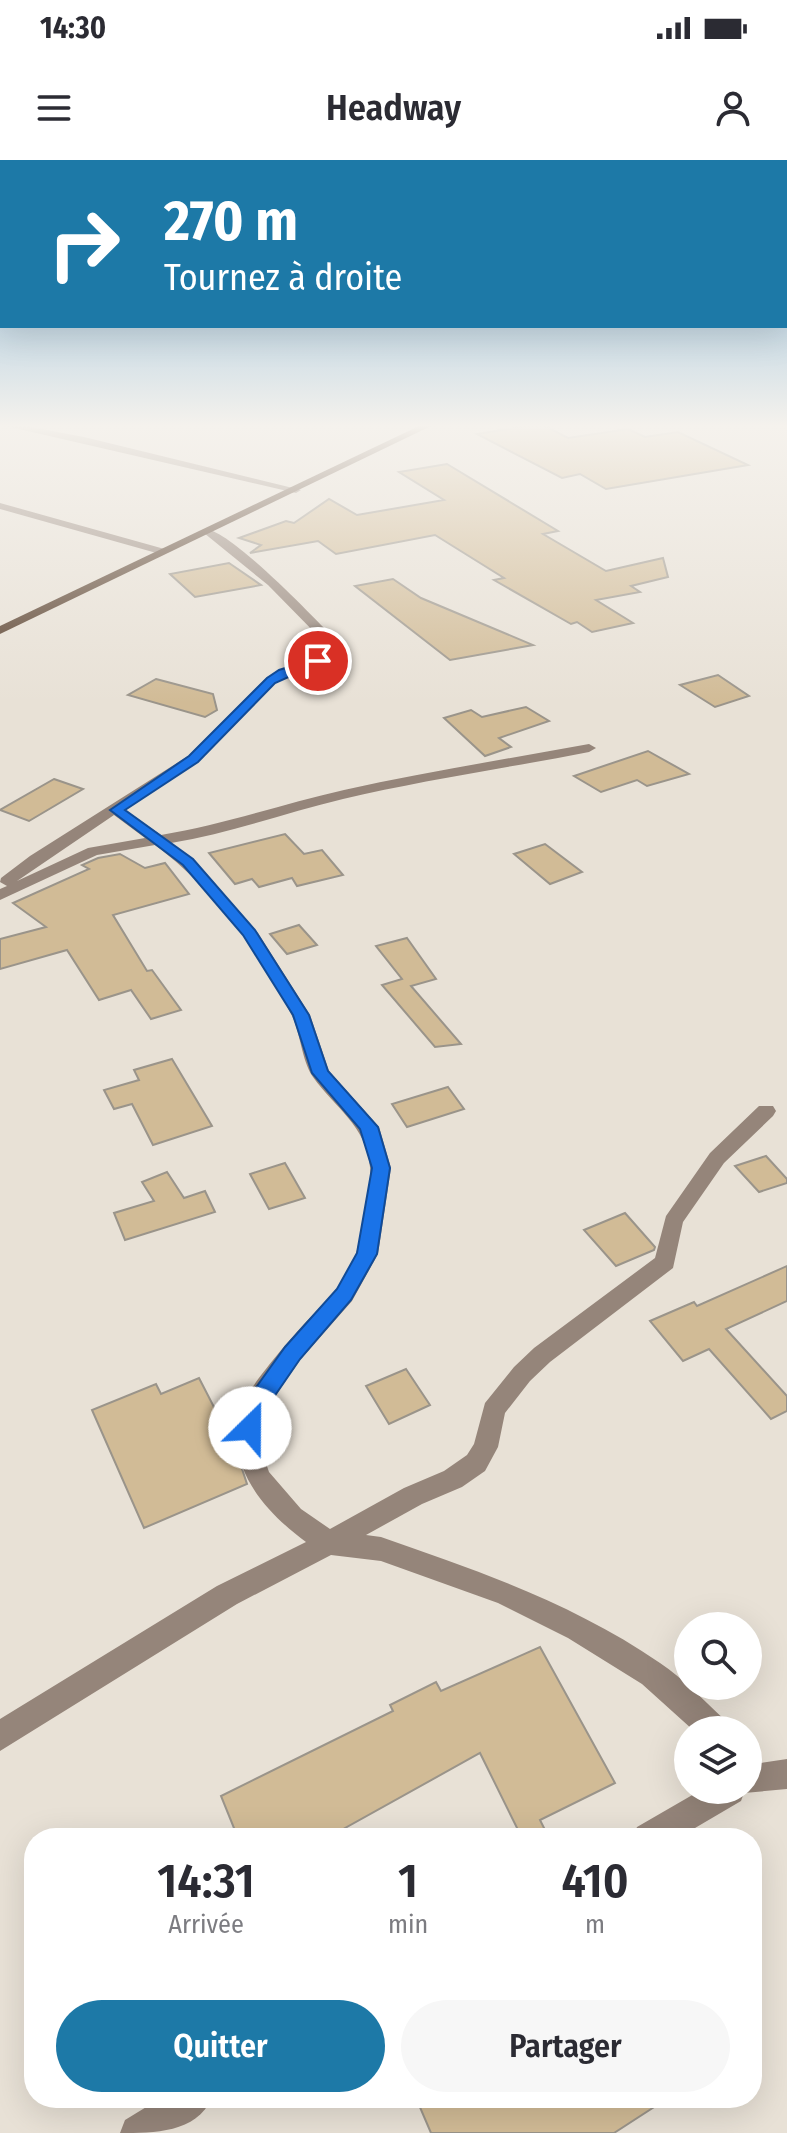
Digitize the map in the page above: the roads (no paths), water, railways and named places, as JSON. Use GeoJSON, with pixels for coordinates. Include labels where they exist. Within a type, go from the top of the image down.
{"type":"FeatureCollection","features":[{"type":"Feature","properties":{"kind":"main road"},"geometry":{"type":"LineString","coordinates":[[0,630],[236,518]]}},
{"type":"Feature","properties":{"kind":"street"},"geometry":{"type":"LineString","coordinates":[[43,518],[164,552]]}},
{"type":"Feature","properties":{"kind":"street"},"geometry":{"type":"LineString","coordinates":[[2,894],[8,879],[35,859],[193,759],[271,680],[283,672],[318,661],[330,648],[330,641],[294,602],[248,559],[208,531]]}},
{"type":"Feature","properties":{"kind":"street"},"geometry":{"type":"LineString","coordinates":[[2,894],[93,851],[220,830],[262,815],[345,794],[589,748]]}},
{"type":"Feature","properties":{"kind":"street"},"geometry":{"type":"LineString","coordinates":[[116,810],[188,862],[250,933],[301,1015],[320,1073],[369,1127],[381,1168],[367,1254],[344,1295],[292,1353],[252,1410],[248,1446],[258,1478],[292,1517],[329,1543],[381,1549],[506,1593],[578,1629],[652,1674],[699,1716]]}},
{"type":"Feature","properties":{"kind":"street"},"geometry":{"type":"LineString","coordinates":[[0,1736],[227,1595],[413,1496],[453,1479],[476,1463],[486,1447],[494,1410],[515,1381],[542,1355],[665,1262],[673,1221],[717,1158],[766,1111]]}},
{"type":"Feature","properties":{"kind":"street"},"geometry":{"type":"LineString","coordinates":[[762,1777],[787,1774]]}},
{"type":"Feature","properties":{"kind":"street"},"geometry":{"type":"LineString","coordinates":[[664,1828],[704,1804]]}},
{"type":"Feature","properties":{"kind":"street"},"geometry":{"type":"LineString","coordinates":[[138,2133],[178,2108]]}}]}
